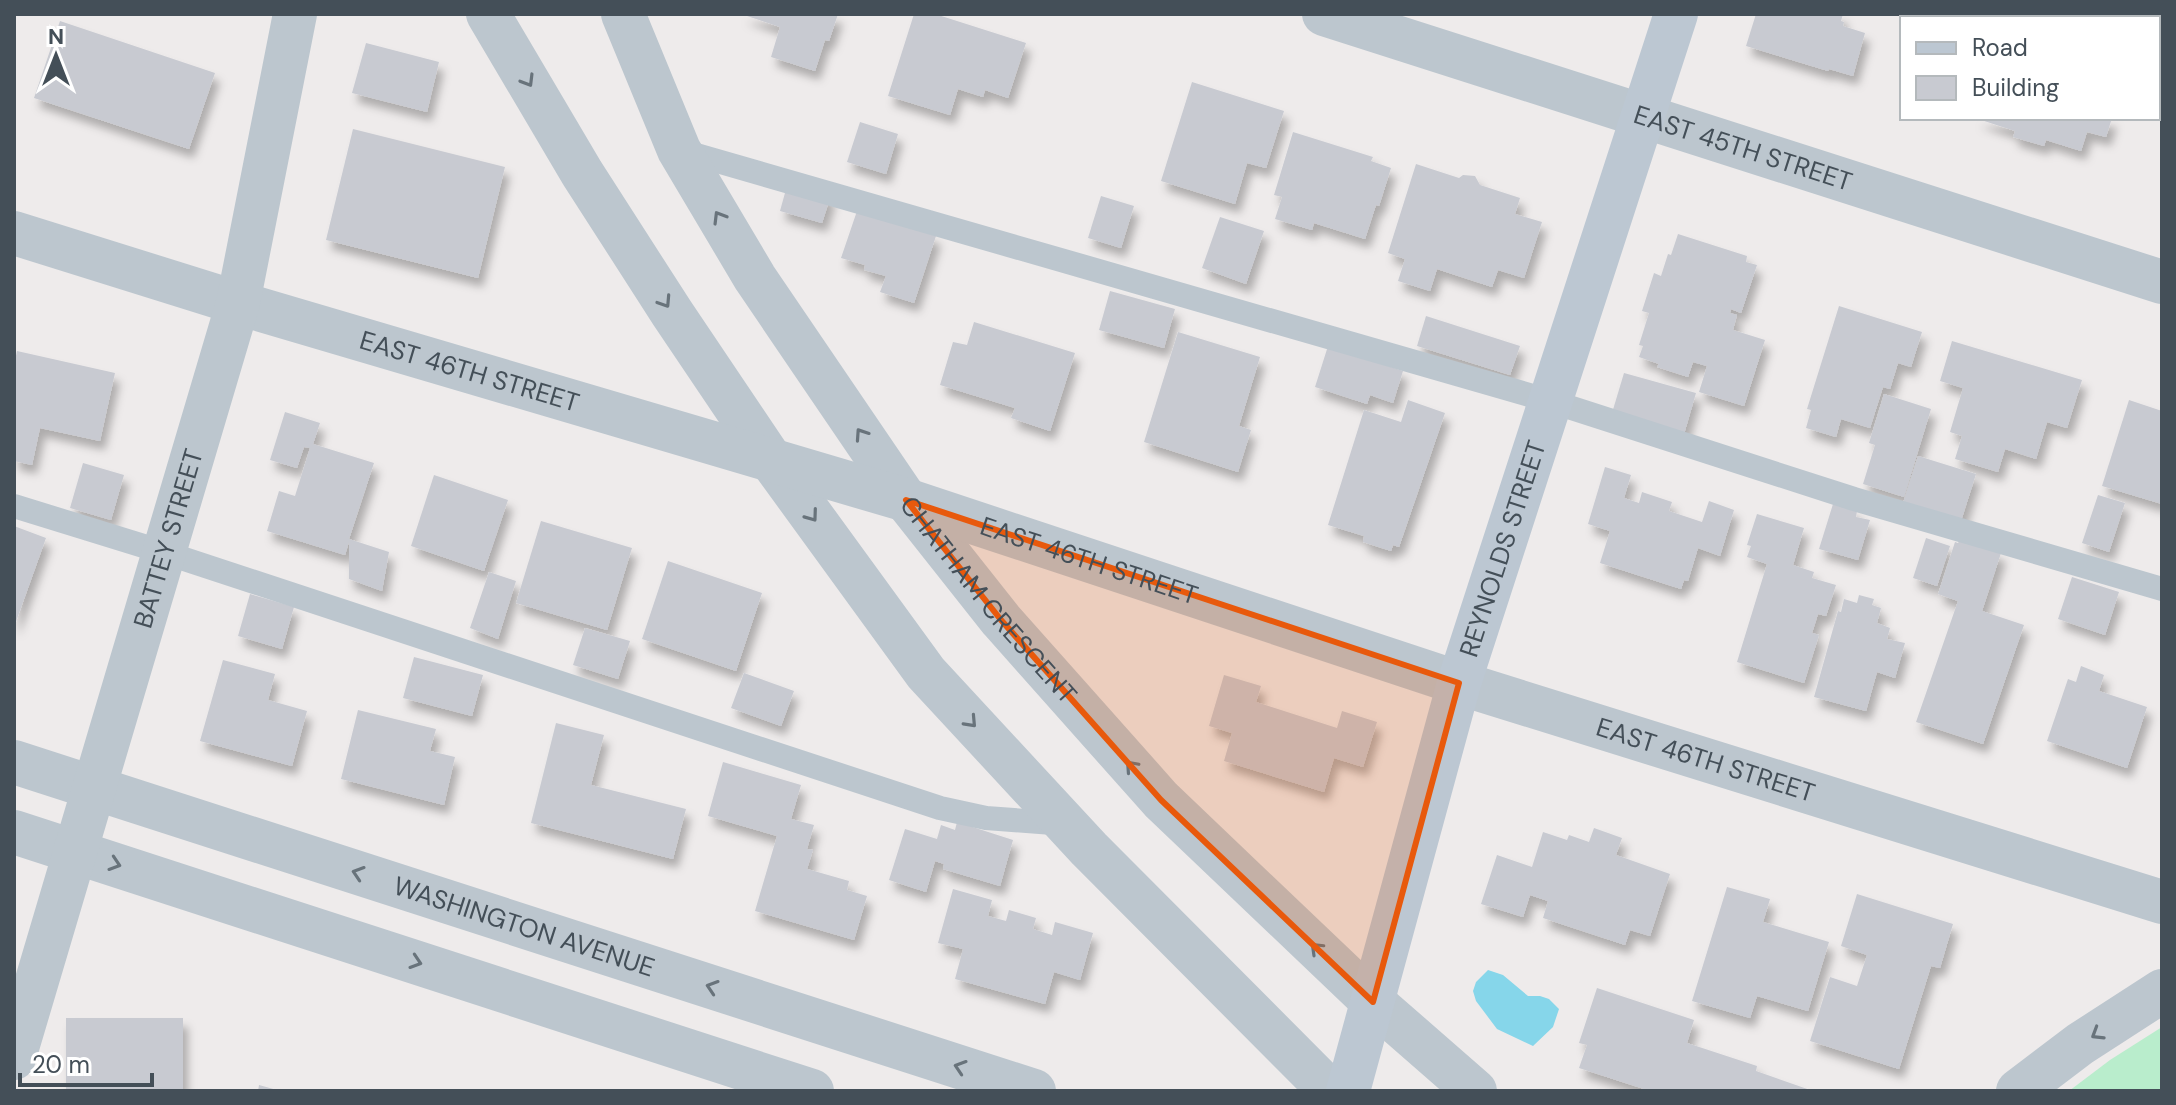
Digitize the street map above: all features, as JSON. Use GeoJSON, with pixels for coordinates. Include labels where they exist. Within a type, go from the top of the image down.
{"type":"FeatureCollection","features":[{"type":"Feature","properties":{"kind":"street","name":"BATTEY STREET"},"geometry":{"type":"LineString","coordinates":[[14,1058],[238,303],[295,14]]}},
{"type":"Feature","properties":{"kind":"street"},"geometry":{"type":"LineString","coordinates":[[488,14],[590,185],[672,313],[771,460],[926,673],[1089,849],[1330,1091]]}},
{"type":"Feature","properties":{"kind":"street","name":"CHATHAM CRESCENT"},"geometry":{"type":"LineString","coordinates":[[623,14],[679,150],[755,278],[906,500],[1001,620],[1161,800],[1373,1002],[1475,1091]]}},
{"type":"Feature","properties":{"kind":"street","name":"EAST 45TH STREET"},"geometry":{"type":"LineString","coordinates":[[1324,14],[2162,282]]}},
{"type":"Feature","properties":{"kind":"street","name":"REYNOLDS STREET"},"geometry":{"type":"LineString","coordinates":[[1348,1091],[1459,683],[1676,14]]}},
{"type":"Feature","properties":{"kind":"street","name":"EAST 46TH STREET"},"geometry":{"type":"LineString","coordinates":[[14,233],[238,303],[906,500],[1459,683],[2162,902]]}},
{"type":"Feature","properties":{"kind":"street","name":"WASHINGTON AVENUE"},"geometry":{"type":"LineString","coordinates":[[14,762],[1034,1091]]}},
{"type":"Feature","properties":{"kind":"street"},"geometry":{"type":"LineString","coordinates":[[14,832],[812,1091]]}},
{"type":"Feature","properties":{"kind":"street"},"geometry":{"type":"LineString","coordinates":[[2018,1091],[2080,1044],[2162,991]]}},
{"type":"Feature","properties":{"kind":"lane"},"geometry":{"type":"LineString","coordinates":[[679,150],[1550,401],[1854,499],[2162,589]]}},
{"type":"Feature","properties":{"kind":"lane"},"geometry":{"type":"LineString","coordinates":[[14,506],[163,552],[940,808],[986,818],[1067,824]]}},
{"type":"Feature","properties":{"kind":"highlighted area"},"geometry":{"type":"Polygon","coordinates":[[[906,500],[1459,683],[1373,1002],[1161,800],[1001,620],[906,500]]]}},
{"type":"Feature","properties":{"kind":"green space"},"geometry":{"type":"Polygon","coordinates":[[[2162,1027],[2162,1091],[2069,1091],[2110,1060],[2162,1027]]]}},
{"type":"Feature","properties":{"kind":"water"},"geometry":{"type":"Polygon","coordinates":[[[1488,970],[1503,975],[1528,996],[1549,999],[1559,1009],[1553,1027],[1533,1046],[1497,1029],[1476,1001],[1473,991],[1476,982],[1488,970]]]}},
{"type":"Feature","properties":{"kind":"building"},"geometry":{"type":"Polygon","coordinates":[[[741,14],[838,14],[815,71],[771,57],[780,27],[741,14]]]}},
{"type":"Feature","properties":{"kind":"building"},"geometry":{"type":"Polygon","coordinates":[[[914,14],[935,14],[1026,43],[1008,98],[985,90],[983,97],[958,89],[950,115],[888,96],[914,14]]]}},
{"type":"Feature","properties":{"kind":"building"},"geometry":{"type":"Polygon","coordinates":[[[1756,14],[1843,14],[1843,26],[1865,33],[1853,76],[1746,46],[1756,14]]]}},
{"type":"Feature","properties":{"kind":"building"},"geometry":{"type":"Polygon","coordinates":[[[1988,14],[2039,14],[2038,16],[1988,14]]]}},
{"type":"Feature","properties":{"kind":"building"},"geometry":{"type":"Polygon","coordinates":[[[60,21],[215,73],[189,149],[34,98],[60,21]]]}},
{"type":"Feature","properties":{"kind":"building"},"geometry":{"type":"Polygon","coordinates":[[[366,43],[439,62],[427,112],[352,93],[366,43]]]}},
{"type":"Feature","properties":{"kind":"building"},"geometry":{"type":"Polygon","coordinates":[[[1192,82],[1284,111],[1266,168],[1247,163],[1235,204],[1161,181],[1192,82]]]}},
{"type":"Feature","properties":{"kind":"building"},"geometry":{"type":"Polygon","coordinates":[[[1981,120],[2111,120],[2106,137],[2087,132],[2081,151],[2046,140],[2044,146],[2013,137],[2015,131],[1981,120]]]}},
{"type":"Feature","properties":{"kind":"building"},"geometry":{"type":"Polygon","coordinates":[[[860,122],[898,134],[886,174],[847,162],[860,122]]]}},
{"type":"Feature","properties":{"kind":"building"},"geometry":{"type":"Polygon","coordinates":[[[353,129],[505,167],[478,278],[326,240],[353,129]]]}},
{"type":"Feature","properties":{"kind":"building"},"geometry":{"type":"Polygon","coordinates":[[[1293,132],[1373,157],[1371,161],[1391,168],[1365,239],[1314,223],[1312,230],[1275,219],[1282,197],[1274,195],[1293,132]]]}},
{"type":"Feature","properties":{"kind":"building"},"geometry":{"type":"Polygon","coordinates":[[[1416,164],[1459,178],[1463,175],[1475,176],[1480,185],[1520,198],[1515,214],[1542,222],[1524,278],[1498,270],[1492,287],[1437,269],[1430,291],[1398,281],[1405,259],[1388,253],[1416,164]]]}},
{"type":"Feature","properties":{"kind":"building"},"geometry":{"type":"Polygon","coordinates":[[[788,182],[831,195],[822,223],[780,211],[788,182]]]}},
{"type":"Feature","properties":{"kind":"building"},"geometry":{"type":"Polygon","coordinates":[[[1101,196],[1134,206],[1121,248],[1088,238],[1101,196]]]}},
{"type":"Feature","properties":{"kind":"building"},"geometry":{"type":"Polygon","coordinates":[[[857,211],[936,236],[914,303],[880,292],[886,276],[864,270],[865,265],[841,258],[857,211]]]}},
{"type":"Feature","properties":{"kind":"building"},"geometry":{"type":"Polygon","coordinates":[[[1220,217],[1264,231],[1246,284],[1202,268],[1220,217]]]}},
{"type":"Feature","properties":{"kind":"building"},"geometry":{"type":"Polygon","coordinates":[[[1678,234],[1747,256],[1746,262],[1757,265],[1741,313],[1731,309],[1730,313],[1737,315],[1733,330],[1765,340],[1744,406],[1699,392],[1707,366],[1693,362],[1688,377],[1657,367],[1659,364],[1639,357],[1643,346],[1639,345],[1649,313],[1642,311],[1654,273],[1661,276],[1678,234]]]}},
{"type":"Feature","properties":{"kind":"building"},"geometry":{"type":"Polygon","coordinates":[[[1110,291],[1175,309],[1164,348],[1099,330],[1110,291]]]}},
{"type":"Feature","properties":{"kind":"building"},"geometry":{"type":"Polygon","coordinates":[[[1839,306],[1922,332],[1911,367],[1898,363],[1890,389],[1883,387],[1870,428],[1841,419],[1836,437],[1806,428],[1811,410],[1807,409],[1839,306]]]}},
{"type":"Feature","properties":{"kind":"building"},"geometry":{"type":"Polygon","coordinates":[[[1426,316],[1520,346],[1510,375],[1417,346],[1426,316]]]}},
{"type":"Feature","properties":{"kind":"building"},"geometry":{"type":"Polygon","coordinates":[[[974,322],[1075,353],[1050,431],[1011,418],[1015,408],[940,385],[953,342],[967,345],[974,322]]]}},
{"type":"Feature","properties":{"kind":"building"},"geometry":{"type":"Polygon","coordinates":[[[1178,332],[1260,357],[1239,426],[1251,430],[1238,472],[1144,442],[1178,332]]]}},
{"type":"Feature","properties":{"kind":"building"},"geometry":{"type":"Polygon","coordinates":[[[1952,341],[2082,380],[2067,428],[2047,422],[2036,459],[2005,449],[1998,472],[1955,459],[1962,436],[1950,432],[1963,388],[1940,381],[1952,341]]]}},
{"type":"Feature","properties":{"kind":"building"},"geometry":{"type":"Polygon","coordinates":[[[1328,346],[1403,371],[1393,403],[1370,395],[1367,404],[1315,387],[1328,346]]]}},
{"type":"Feature","properties":{"kind":"building"},"geometry":{"type":"Polygon","coordinates":[[[17,351],[115,373],[100,441],[40,428],[32,465],[14,461],[14,365],[17,351]]]}},
{"type":"Feature","properties":{"kind":"building"},"geometry":{"type":"Polygon","coordinates":[[[1624,373],[1696,393],[1684,434],[1612,413],[1624,373]]]}},
{"type":"Feature","properties":{"kind":"building"},"geometry":{"type":"Polygon","coordinates":[[[1884,394],[1931,409],[1904,497],[1863,484],[1875,445],[1869,443],[1884,394]]]}},
{"type":"Feature","properties":{"kind":"building"},"geometry":{"type":"Polygon","coordinates":[[[1408,400],[1445,413],[1399,547],[1393,545],[1391,551],[1363,542],[1364,536],[1328,525],[1364,410],[1401,422],[1408,400]]]}},
{"type":"Feature","properties":{"kind":"building"},"geometry":{"type":"Polygon","coordinates":[[[2129,400],[2162,411],[2162,504],[2102,486],[2129,400]]]}},
{"type":"Feature","properties":{"kind":"building"},"geometry":{"type":"Polygon","coordinates":[[[285,412],[320,423],[313,444],[374,463],[349,539],[389,552],[382,591],[349,579],[349,542],[345,555],[267,531],[279,491],[295,496],[310,448],[304,447],[297,468],[270,460],[285,412]]]}},
{"type":"Feature","properties":{"kind":"building"},"geometry":{"type":"Polygon","coordinates":[[[1918,456],[1976,474],[1961,521],[1903,503],[1918,456]]]}},
{"type":"Feature","properties":{"kind":"building"},"geometry":{"type":"Polygon","coordinates":[[[83,463],[124,475],[111,520],[70,508],[83,463]]]}},
{"type":"Feature","properties":{"kind":"building"},"geometry":{"type":"Polygon","coordinates":[[[1605,467],[1631,475],[1624,498],[1639,503],[1642,492],[1672,502],[1669,511],[1702,522],[1709,501],[1734,510],[1720,556],[1698,548],[1688,581],[1684,580],[1681,589],[1600,563],[1610,531],[1588,524],[1605,467]]]}},
{"type":"Feature","properties":{"kind":"building"},"geometry":{"type":"Polygon","coordinates":[[[434,475],[508,500],[484,571],[411,546],[434,475]]]}},
{"type":"Feature","properties":{"kind":"building"},"geometry":{"type":"Polygon","coordinates":[[[2098,495],[2125,503],[2109,552],[2082,543],[2098,495]]]}},
{"type":"Feature","properties":{"kind":"building"},"geometry":{"type":"Polygon","coordinates":[[[1833,504],[1857,511],[1856,517],[1870,520],[1858,560],[1819,549],[1833,504]]]}},
{"type":"Feature","properties":{"kind":"building"},"geometry":{"type":"Polygon","coordinates":[[[1757,514],[1804,528],[1793,565],[1814,572],[1812,578],[1836,585],[1826,616],[1818,614],[1812,633],[1819,635],[1804,683],[1737,662],[1767,564],[1747,557],[1751,546],[1747,545],[1757,514]]]}},
{"type":"Feature","properties":{"kind":"building"},"geometry":{"type":"Polygon","coordinates":[[[541,521],[632,548],[607,630],[516,603],[541,521]]]}},
{"type":"Feature","properties":{"kind":"building"},"geometry":{"type":"Polygon","coordinates":[[[14,526],[46,538],[14,627],[14,526]]]}},
{"type":"Feature","properties":{"kind":"building"},"geometry":{"type":"Polygon","coordinates":[[[1926,538],[1950,546],[1937,586],[1913,578],[1926,538]]]}},
{"type":"Feature","properties":{"kind":"building"},"geometry":{"type":"Polygon","coordinates":[[[1960,540],[2001,553],[1982,611],[2024,625],[1983,744],[1916,722],[1958,601],[1938,594],[1955,542],[1960,540]]]}},
{"type":"Feature","properties":{"kind":"building"},"geometry":{"type":"Polygon","coordinates":[[[668,561],[762,593],[736,671],[642,639],[668,561]]]}},
{"type":"Feature","properties":{"kind":"building"},"geometry":{"type":"Polygon","coordinates":[[[489,572],[516,581],[498,639],[470,628],[489,572]]]}},
{"type":"Feature","properties":{"kind":"building"},"geometry":{"type":"Polygon","coordinates":[[[2072,577],[2119,592],[2105,635],[2058,619],[2072,577]]]}},
{"type":"Feature","properties":{"kind":"building"},"geometry":{"type":"Polygon","coordinates":[[[250,594],[294,607],[282,649],[238,636],[250,594]]]}},
{"type":"Feature","properties":{"kind":"building"},"geometry":{"type":"Polygon","coordinates":[[[1859,595],[1874,599],[1872,605],[1881,608],[1877,623],[1890,628],[1887,639],[1905,643],[1895,678],[1877,672],[1866,711],[1814,697],[1838,611],[1841,612],[1844,599],[1857,603],[1859,595]]]}},
{"type":"Feature","properties":{"kind":"building"},"geometry":{"type":"Polygon","coordinates":[[[585,628],[630,641],[618,679],[573,665],[585,628]]]}},
{"type":"Feature","properties":{"kind":"building"},"geometry":{"type":"Polygon","coordinates":[[[414,657],[483,675],[472,716],[403,698],[414,657]]]}},
{"type":"Feature","properties":{"kind":"building"},"geometry":{"type":"Polygon","coordinates":[[[223,660],[275,674],[268,700],[307,711],[292,766],[200,741],[223,660]]]}},
{"type":"Feature","properties":{"kind":"building"},"geometry":{"type":"Polygon","coordinates":[[[2081,666],[2104,675],[2099,691],[2147,707],[2127,768],[2047,741],[2068,679],[2076,682],[2081,666]]]}},
{"type":"Feature","properties":{"kind":"building"},"geometry":{"type":"Polygon","coordinates":[[[744,673],[794,691],[781,726],[731,708],[744,673]]]}},
{"type":"Feature","properties":{"kind":"building"},"geometry":{"type":"Polygon","coordinates":[[[1224,675],[1261,686],[1256,702],[1337,728],[1342,711],[1377,722],[1363,767],[1334,758],[1324,792],[1224,761],[1232,733],[1209,726],[1224,675]]]}},
{"type":"Feature","properties":{"kind":"building"},"geometry":{"type":"Polygon","coordinates":[[[358,710],[436,729],[430,751],[455,757],[444,805],[341,779],[358,710]]]}},
{"type":"Feature","properties":{"kind":"building"},"geometry":{"type":"Polygon","coordinates":[[[556,723],[604,735],[591,785],[686,809],[673,859],[531,823],[556,723]]]}},
{"type":"Feature","properties":{"kind":"building"},"geometry":{"type":"Polygon","coordinates":[[[723,762],[801,785],[791,819],[814,825],[807,849],[813,850],[807,869],[849,881],[847,890],[867,896],[854,940],[755,911],[777,836],[708,816],[723,762]]]}},
{"type":"Feature","properties":{"kind":"building"},"geometry":{"type":"Polygon","coordinates":[[[957,822],[1013,840],[1000,886],[943,869],[944,864],[935,861],[926,892],[889,880],[905,829],[937,839],[941,825],[955,830],[957,822]]]}},
{"type":"Feature","properties":{"kind":"building"},"geometry":{"type":"Polygon","coordinates":[[[1594,828],[1622,838],[1616,855],[1670,874],[1650,936],[1630,930],[1625,945],[1543,918],[1548,901],[1530,895],[1523,917],[1481,904],[1497,855],[1532,867],[1543,832],[1567,840],[1569,835],[1589,842],[1594,828]]]}},
{"type":"Feature","properties":{"kind":"building"},"geometry":{"type":"Polygon","coordinates":[[[1727,887],[1770,899],[1763,922],[1829,942],[1808,1011],[1757,996],[1750,1018],[1692,1001],[1727,887]]]}},
{"type":"Feature","properties":{"kind":"building"},"geometry":{"type":"Polygon","coordinates":[[[953,889],[992,900],[988,916],[1006,921],[1009,910],[1036,918],[1033,929],[1052,935],[1055,922],[1093,933],[1080,980],[1054,972],[1045,1004],[955,979],[963,949],[938,943],[953,889]]]}},
{"type":"Feature","properties":{"kind":"building"},"geometry":{"type":"Polygon","coordinates":[[[1857,894],[1953,924],[1940,968],[1931,966],[1899,1069],[1810,1041],[1830,977],[1857,986],[1867,955],[1841,946],[1857,894]]]}},
{"type":"Feature","properties":{"kind":"building"},"geometry":{"type":"Polygon","coordinates":[[[1597,988],[1694,1020],[1687,1043],[1757,1066],[1756,1071],[1813,1091],[1643,1091],[1579,1068],[1587,1045],[1579,1043],[1597,988]]]}},
{"type":"Feature","properties":{"kind":"building"},"geometry":{"type":"Polygon","coordinates":[[[66,1018],[183,1018],[183,1090],[66,1090],[66,1018]]]}},
{"type":"Feature","properties":{"kind":"building"},"geometry":{"type":"Polygon","coordinates":[[[259,1085],[277,1090],[277,1091],[258,1091],[259,1085]]]}}]}
